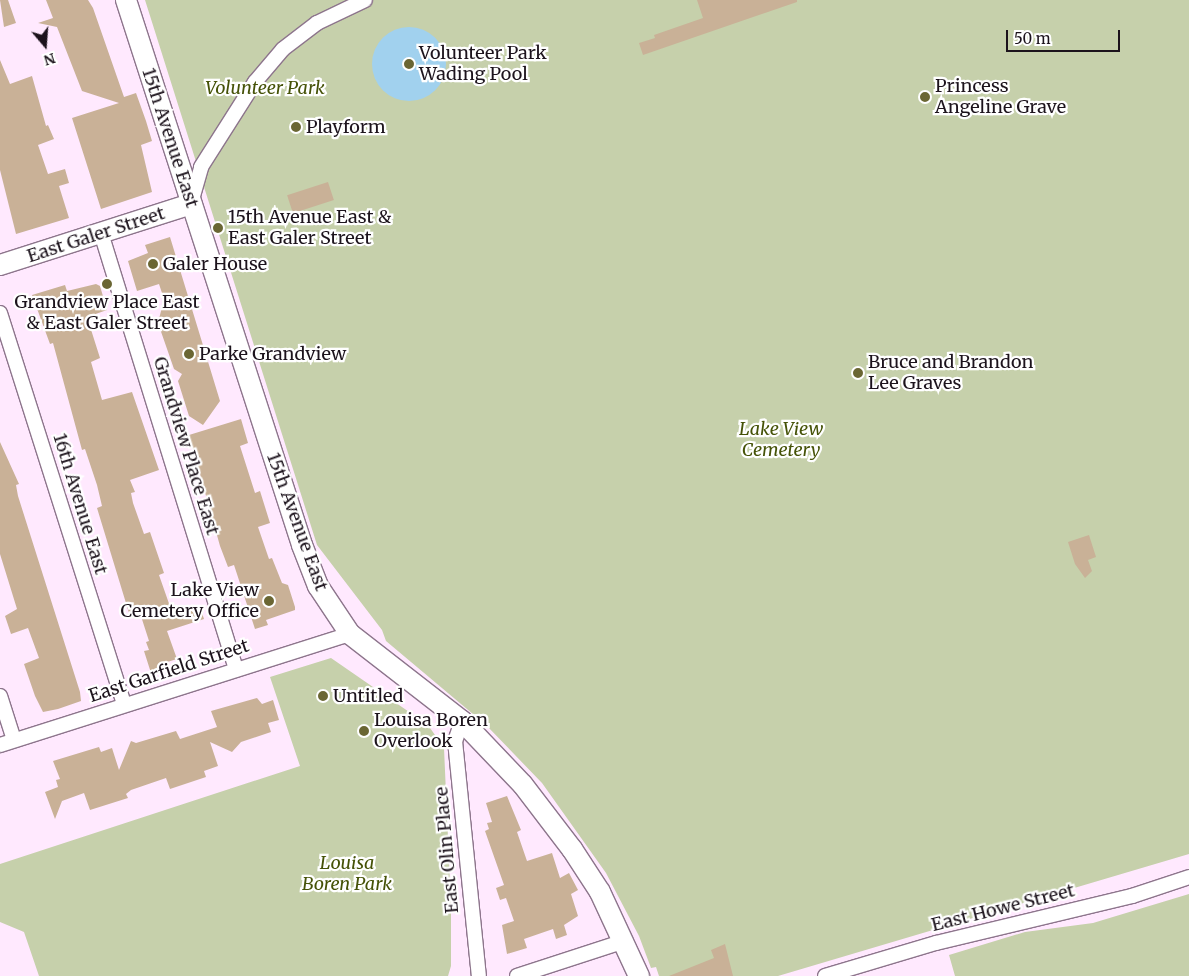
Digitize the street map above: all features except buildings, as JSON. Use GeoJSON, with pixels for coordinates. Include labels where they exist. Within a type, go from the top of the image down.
{"type":"FeatureCollection","features":[{"type":"Feature","properties":{"kind":"street","name":"15th Avenue East"},"geometry":{"type":"LineString","coordinates":[[126,0],[308,563],[325,600],[350,634],[462,721],[496,754],[572,849],[600,892],[625,942],[639,976]]}},
{"type":"Feature","properties":{"kind":"street"},"geometry":{"type":"LineString","coordinates":[[191,204],[201,167],[255,82],[283,49],[317,23],[365,0]]}},
{"type":"Feature","properties":{"kind":"street","name":"East Galer Street"},"geometry":{"type":"LineString","coordinates":[[0,265],[191,204]]}},
{"type":"Feature","properties":{"kind":"street","name":"Grandview Place East"},"geometry":{"type":"LineString","coordinates":[[101,233],[236,670]]}},
{"type":"Feature","properties":{"kind":"street","name":"16th Avenue East"},"geometry":{"type":"LineString","coordinates":[[0,313],[124,706]]}},
{"type":"Feature","properties":{"kind":"street","name":"East Garfield Street"},"geometry":{"type":"LineString","coordinates":[[0,745],[350,634]]}},
{"type":"Feature","properties":{"kind":"street"},"geometry":{"type":"LineString","coordinates":[[0,696],[14,740]]}},
{"type":"Feature","properties":{"kind":"street","name":"East Olin Place"},"geometry":{"type":"LineString","coordinates":[[462,721],[455,741],[479,976]]}},
{"type":"Feature","properties":{"kind":"street","name":"East Howe Street"},"geometry":{"type":"LineString","coordinates":[[825,976],[847,973],[936,943],[1132,896],[1189,877]]}},
{"type":"Feature","properties":{"kind":"street"},"geometry":{"type":"LineString","coordinates":[[517,976],[625,942]]}},
{"type":"Feature","properties":{"kind":"green space","name":"Lake View Cemetery"},"geometry":{"type":"Polygon","coordinates":[[[145,0],[1189,0],[1189,854],[778,976],[659,976],[656,967],[651,968],[639,936],[606,873],[542,783],[486,725],[386,641],[382,630],[317,545],[145,0]]]}},
{"type":"Feature","properties":{"kind":"green space","name":"Louisa Boren Park"},"geometry":{"type":"Polygon","coordinates":[[[331,658],[428,725],[444,748],[451,906],[451,966],[448,976],[39,976],[24,932],[0,922],[0,864],[300,766],[270,677],[331,658]]]}},
{"type":"Feature","properties":{"kind":"green space"},"geometry":{"type":"Polygon","coordinates":[[[1189,894],[1189,976],[955,976],[949,955],[1025,932],[1093,923],[1189,894]]]}},
{"type":"Feature","properties":{"kind":"water","name":"Volunteer Park Wading Pool"},"geometry":{"type":"Polygon","coordinates":[[[409,27],[423,30],[435,38],[443,50],[446,64],[443,78],[435,90],[423,98],[409,101],[395,98],[383,90],[375,78],[372,64],[375,50],[383,38],[395,30],[409,27]]]}},
{"type":"Feature","properties":{"kind":"place","name":"Volunteer Park Wading Pool"},"geometry":{"type":"Point","coordinates":[409,64]}},
{"type":"Feature","properties":{"kind":"place","name":"Princess Angeline Grave"},"geometry":{"type":"Point","coordinates":[925,97]}},
{"type":"Feature","properties":{"kind":"place","name":"Playform"},"geometry":{"type":"Point","coordinates":[296,127]}},
{"type":"Feature","properties":{"kind":"place","name":"15th Avenue East & East Galer Street"},"geometry":{"type":"Point","coordinates":[218,228]}},
{"type":"Feature","properties":{"kind":"place","name":"Galer House"},"geometry":{"type":"Point","coordinates":[153,264]}},
{"type":"Feature","properties":{"kind":"place","name":"Grandview Place East & East Galer Street"},"geometry":{"type":"Point","coordinates":[107,284]}},
{"type":"Feature","properties":{"kind":"place","name":"Parke Grandview"},"geometry":{"type":"Point","coordinates":[189,354]}},
{"type":"Feature","properties":{"kind":"place","name":"Bruce and Brandon Lee Graves"},"geometry":{"type":"Point","coordinates":[858,373]}},
{"type":"Feature","properties":{"kind":"place","name":"Lake View Cemetery Office"},"geometry":{"type":"Point","coordinates":[269,601]}},
{"type":"Feature","properties":{"kind":"place","name":"Untitled"},"geometry":{"type":"Point","coordinates":[323,696]}},
{"type":"Feature","properties":{"kind":"place","name":"Louisa Boren Overlook"},"geometry":{"type":"Point","coordinates":[364,731]}},
{"type":"Feature","properties":{"kind":"park label","name":"Volunteer Park"},"geometry":{"type":"Point","coordinates":[265,88]}}]}
